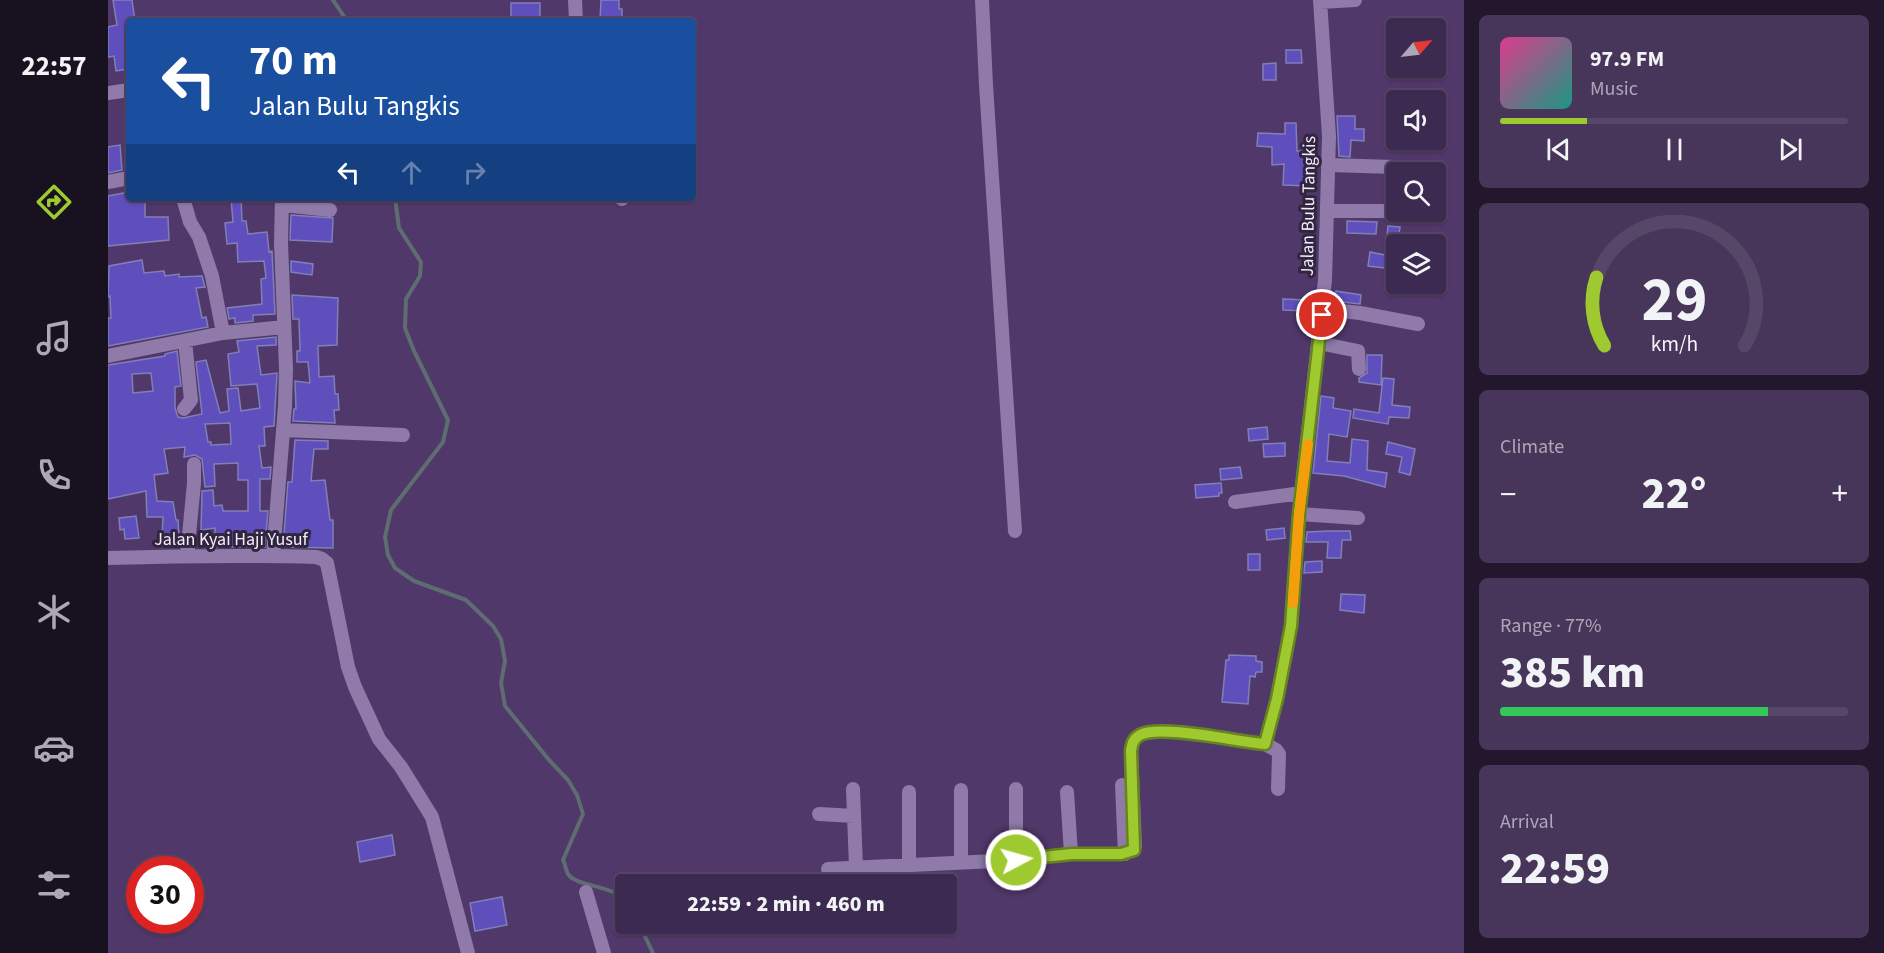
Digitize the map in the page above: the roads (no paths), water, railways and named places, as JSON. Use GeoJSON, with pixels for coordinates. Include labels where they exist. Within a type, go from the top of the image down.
{"type":"FeatureCollection","features":[{"type":"Feature","properties":{"kind":"street"},"geometry":{"type":"LineString","coordinates":[[575,0],[576,18]]}},
{"type":"Feature","properties":{"kind":"street"},"geometry":{"type":"LineString","coordinates":[[982,0],[1015,531]]}},
{"type":"Feature","properties":{"kind":"street"},"geometry":{"type":"LineString","coordinates":[[1320,1],[1355,0]]}},
{"type":"Feature","properties":{"kind":"street","name":"Jalan Bulu Tangkis"},"geometry":{"type":"LineString","coordinates":[[1265,744],[1277,699],[1291,626],[1299,514],[1323,309],[1329,136],[1320,1]]}},
{"type":"Feature","properties":{"kind":"street"},"geometry":{"type":"LineString","coordinates":[[108,93],[126,90]]}},
{"type":"Feature","properties":{"kind":"street"},"geometry":{"type":"LineString","coordinates":[[1329,165],[1386,167]]}},
{"type":"Feature","properties":{"kind":"street"},"geometry":{"type":"LineString","coordinates":[[108,182],[126,179]]}},
{"type":"Feature","properties":{"kind":"street"},"geometry":{"type":"LineString","coordinates":[[184,201],[190,222],[202,242],[212,276],[223,333]]}},
{"type":"Feature","properties":{"kind":"street"},"geometry":{"type":"LineString","coordinates":[[273,556],[286,368],[281,243],[282,201],[330,210]]}},
{"type":"Feature","properties":{"kind":"street"},"geometry":{"type":"LineString","coordinates":[[1328,211],[1386,211]]}},
{"type":"Feature","properties":{"kind":"street"},"geometry":{"type":"LineString","coordinates":[[1323,309],[1360,313],[1418,324]]}},
{"type":"Feature","properties":{"kind":"street"},"geometry":{"type":"LineString","coordinates":[[108,356],[223,333],[284,327]]}},
{"type":"Feature","properties":{"kind":"street"},"geometry":{"type":"LineString","coordinates":[[184,410],[191,400],[185,341]]}},
{"type":"Feature","properties":{"kind":"street"},"geometry":{"type":"LineString","coordinates":[[1319,344],[1358,351],[1359,369]]}},
{"type":"Feature","properties":{"kind":"street"},"geometry":{"type":"LineString","coordinates":[[283,430],[403,435]]}},
{"type":"Feature","properties":{"kind":"street"},"geometry":{"type":"LineString","coordinates":[[188,556],[194,464]]}},
{"type":"Feature","properties":{"kind":"street"},"geometry":{"type":"LineString","coordinates":[[1235,501],[1302,493]]}},
{"type":"Feature","properties":{"kind":"street"},"geometry":{"type":"LineString","coordinates":[[1299,514],[1358,518]]}},
{"type":"Feature","properties":{"kind":"street","name":"Jalan Kyai Haji Yusuf"},"geometry":{"type":"LineString","coordinates":[[108,558],[316,557],[328,565],[348,666],[355,687],[378,738],[401,767],[432,817],[468,953]]}},
{"type":"Feature","properties":{"kind":"street"},"geometry":{"type":"LineString","coordinates":[[1130,850],[1131,751],[1133,742],[1139,736],[1151,732],[1168,732],[1265,744],[1279,754],[1278,789]]}},
{"type":"Feature","properties":{"kind":"street"},"geometry":{"type":"LineString","coordinates":[[1122,785],[1130,850]]}},
{"type":"Feature","properties":{"kind":"street"},"geometry":{"type":"LineString","coordinates":[[853,789],[856,867]]}},
{"type":"Feature","properties":{"kind":"street"},"geometry":{"type":"LineString","coordinates":[[1016,789],[1016,860]]}},
{"type":"Feature","properties":{"kind":"street"},"geometry":{"type":"LineString","coordinates":[[961,790],[961,863]]}},
{"type":"Feature","properties":{"kind":"street"},"geometry":{"type":"LineString","coordinates":[[909,792],[909,866]]}},
{"type":"Feature","properties":{"kind":"street"},"geometry":{"type":"LineString","coordinates":[[1067,792],[1071,854]]}},
{"type":"Feature","properties":{"kind":"street"},"geometry":{"type":"LineString","coordinates":[[819,814],[854,816]]}},
{"type":"Feature","properties":{"kind":"street"},"geometry":{"type":"LineString","coordinates":[[828,869],[1016,860],[1130,850]]}},
{"type":"Feature","properties":{"kind":"street"},"geometry":{"type":"LineString","coordinates":[[586,892],[604,953]]}},
{"type":"Feature","properties":{"kind":"waterway"},"geometry":{"type":"LineString","coordinates":[[333,0],[345,18]]}},
{"type":"Feature","properties":{"kind":"waterway"},"geometry":{"type":"LineString","coordinates":[[395,201],[399,228],[421,262],[420,276],[406,299],[405,328],[448,420],[443,442],[391,510],[385,537],[388,555],[395,568],[414,581],[466,600],[493,626],[501,639],[505,661],[501,683],[505,706],[568,780],[577,795],[583,814],[563,860],[568,874],[579,881],[615,892]]}},
{"type":"Feature","properties":{"kind":"waterway"},"geometry":{"type":"LineString","coordinates":[[644,934],[653,953]]}}]}
